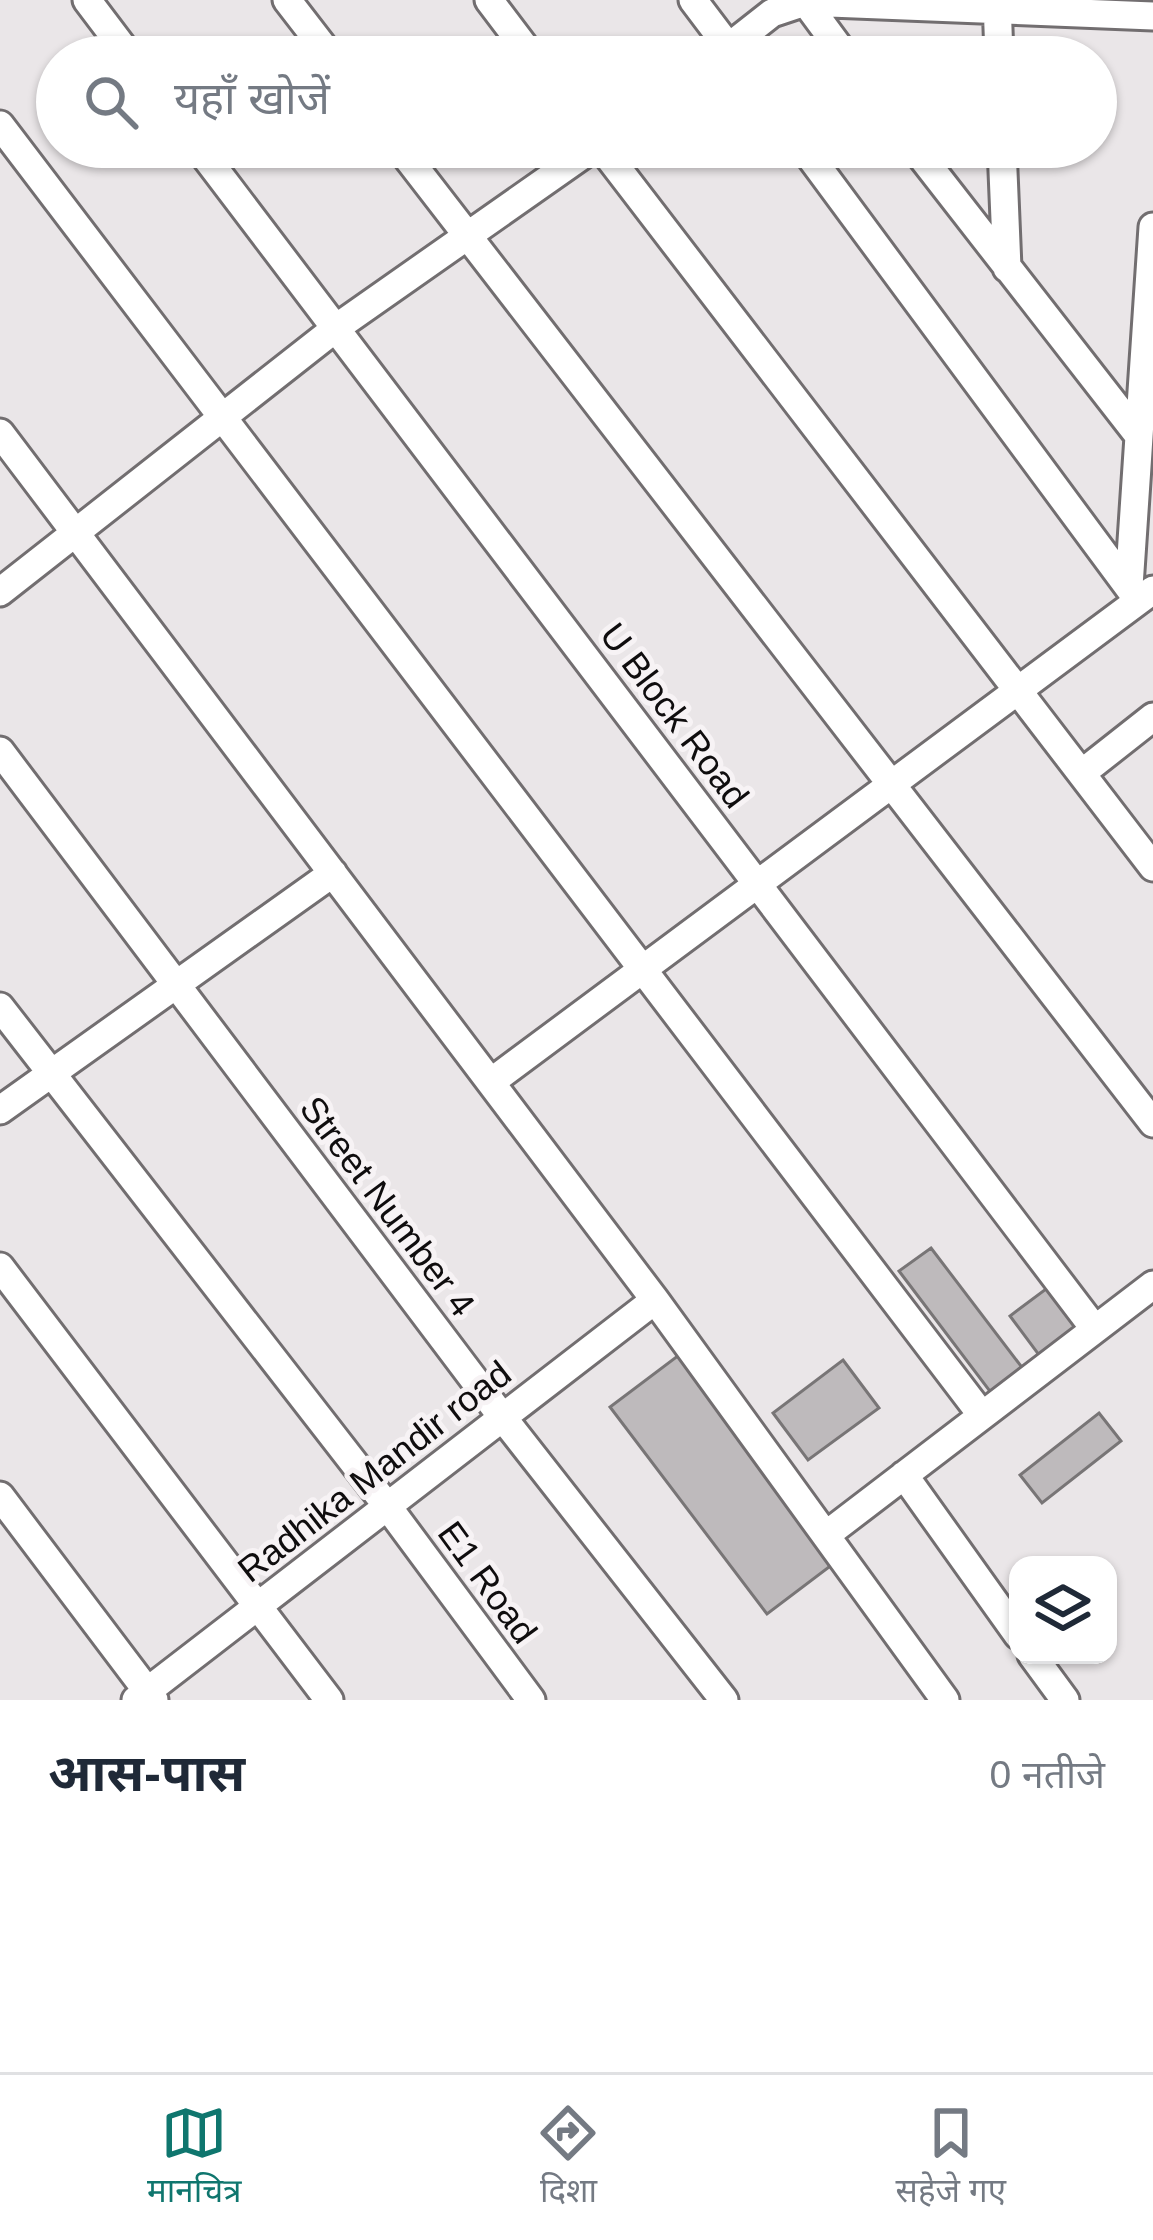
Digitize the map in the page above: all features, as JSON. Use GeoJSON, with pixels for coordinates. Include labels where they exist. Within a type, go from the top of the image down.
{"type":"FeatureCollection","features":[{"type":"Feature","properties":{"kind":"street"},"geometry":{"type":"LineString","coordinates":[[87,0],[114,36]]}},
{"type":"Feature","properties":{"kind":"street"},"geometry":{"type":"LineString","coordinates":[[287,0],[315,36]]}},
{"type":"Feature","properties":{"kind":"street"},"geometry":{"type":"LineString","coordinates":[[489,0],[516,36]]}},
{"type":"Feature","properties":{"kind":"street"},"geometry":{"type":"LineString","coordinates":[[693,0],[716,36]]}},
{"type":"Feature","properties":{"kind":"street"},"geometry":{"type":"LineString","coordinates":[[816,1],[835,36]]}},
{"type":"Feature","properties":{"kind":"street"},"geometry":{"type":"LineString","coordinates":[[747,36],[772,13],[816,1],[997,4],[1153,16]]}},
{"type":"Feature","properties":{"kind":"street"},"geometry":{"type":"LineString","coordinates":[[997,4],[998,36]]}},
{"type":"Feature","properties":{"kind":"street"},"geometry":{"type":"LineString","coordinates":[[0,125],[981,1414]]}},
{"type":"Feature","properties":{"kind":"street","name":"U Block Road"},"geometry":{"type":"LineString","coordinates":[[214,168],[1094,1328]]}},
{"type":"Feature","properties":{"kind":"street"},"geometry":{"type":"LineString","coordinates":[[415,168],[1153,1124]]}},
{"type":"Feature","properties":{"kind":"street"},"geometry":{"type":"LineString","coordinates":[[0,592],[336,328],[568,168]]}},
{"type":"Feature","properties":{"kind":"street"},"geometry":{"type":"LineString","coordinates":[[614,168],[1153,867]]}},
{"type":"Feature","properties":{"kind":"street"},"geometry":{"type":"LineString","coordinates":[[819,168],[1140,592]]}},
{"type":"Feature","properties":{"kind":"street"},"geometry":{"type":"LineString","coordinates":[[930,168],[1139,436]]}},
{"type":"Feature","properties":{"kind":"street"},"geometry":{"type":"LineString","coordinates":[[1004,168],[1007,268]]}},
{"type":"Feature","properties":{"kind":"street"},"geometry":{"type":"LineString","coordinates":[[1140,592],[1139,436],[1153,227]]}},
{"type":"Feature","properties":{"kind":"street"},"geometry":{"type":"LineString","coordinates":[[0,434],[656,1300],[945,1700]]}},
{"type":"Feature","properties":{"kind":"street"},"geometry":{"type":"LineString","coordinates":[[491,1082],[1017,694],[1140,592]]}},
{"type":"Feature","properties":{"kind":"street"},"geometry":{"type":"LineString","coordinates":[[1082,773],[1153,718]]}},
{"type":"Feature","properties":{"kind":"street","name":"Street Number 4"},"geometry":{"type":"LineString","coordinates":[[0,751],[503,1418],[724,1700]]}},
{"type":"Feature","properties":{"kind":"street"},"geometry":{"type":"LineString","coordinates":[[0,1110],[333,873]]}},
{"type":"Feature","properties":{"kind":"street","name":"E1 Road"},"geometry":{"type":"LineString","coordinates":[[0,1006],[388,1507],[530,1700]]}},
{"type":"Feature","properties":{"kind":"street"},"geometry":{"type":"LineString","coordinates":[[0,1267],[329,1700]]}},
{"type":"Feature","properties":{"kind":"street"},"geometry":{"type":"LineString","coordinates":[[826,1534],[1153,1285]]}},
{"type":"Feature","properties":{"kind":"street","name":"Radhika Mandir road"},"geometry":{"type":"LineString","coordinates":[[146,1697],[656,1300]]}},
{"type":"Feature","properties":{"kind":"street"},"geometry":{"type":"LineString","coordinates":[[904,1475],[1009,1622]]}},
{"type":"Feature","properties":{"kind":"street"},"geometry":{"type":"LineString","coordinates":[[0,1496],[146,1697]]}},
{"type":"Feature","properties":{"kind":"street"},"geometry":{"type":"LineString","coordinates":[[1039,1664],[1065,1700]]}},
{"type":"Feature","properties":{"kind":"building"},"geometry":{"type":"Polygon","coordinates":[[[931,1248],[1027,1374],[995,1398],[899,1271],[931,1248]]]}},
{"type":"Feature","properties":{"kind":"building"},"geometry":{"type":"Polygon","coordinates":[[[1050,1286],[1079,1325],[1039,1355],[1010,1316],[1050,1286]]]}},
{"type":"Feature","properties":{"kind":"building"},"geometry":{"type":"Polygon","coordinates":[[[679,1355],[837,1561],[767,1614],[610,1407],[679,1355]]]}},
{"type":"Feature","properties":{"kind":"building"},"geometry":{"type":"Polygon","coordinates":[[[843,1360],[879,1408],[808,1460],[773,1413],[843,1360]]]}},
{"type":"Feature","properties":{"kind":"building"},"geometry":{"type":"Polygon","coordinates":[[[1099,1413],[1121,1441],[1042,1503],[1020,1475],[1099,1413]]]}}]}
